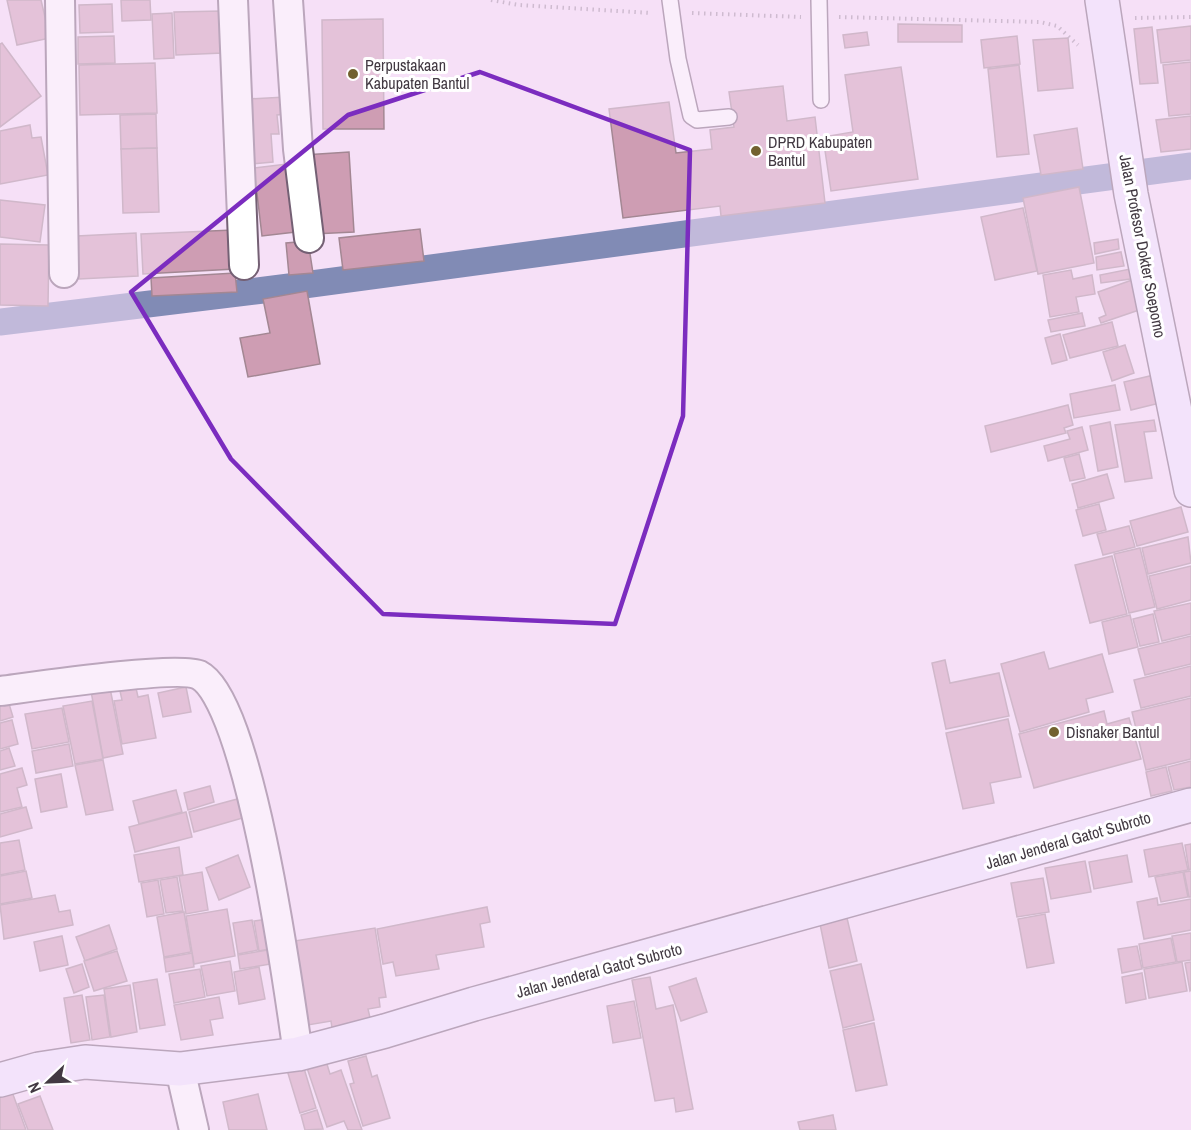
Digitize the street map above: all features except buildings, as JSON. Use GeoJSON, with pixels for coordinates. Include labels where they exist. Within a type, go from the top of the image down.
{"type":"FeatureCollection","features":[{"type":"Feature","properties":{"kind":"main road","name":"Jalan Profesor Dokter Soepomo"},"geometry":{"type":"LineString","coordinates":[[1102,0],[1131,194],[1191,490]]}},
{"type":"Feature","properties":{"kind":"main road","name":"Jalan Jenderal Gatot Subroto"},"geometry":{"type":"LineString","coordinates":[[0,1080],[39,1069],[85,1062],[180,1069],[298,1054],[1191,805]]}},
{"type":"Feature","properties":{"kind":"street"},"geometry":{"type":"LineString","coordinates":[[60,0],[64,273]]}},
{"type":"Feature","properties":{"kind":"street"},"geometry":{"type":"LineString","coordinates":[[233,0],[244,265]]}},
{"type":"Feature","properties":{"kind":"street"},"geometry":{"type":"LineString","coordinates":[[288,0],[298,149],[309,238]]}},
{"type":"Feature","properties":{"kind":"street"},"geometry":{"type":"LineString","coordinates":[[0,691],[76,680],[181,673],[200,675],[214,690],[233,734],[274,898],[298,1054]]}},
{"type":"Feature","properties":{"kind":"street"},"geometry":{"type":"LineString","coordinates":[[180,1069],[194,1130]]}},
{"type":"Feature","properties":{"kind":"lane"},"geometry":{"type":"LineString","coordinates":[[819,0],[821,100]]}},
{"type":"Feature","properties":{"kind":"lane"},"geometry":{"type":"LineString","coordinates":[[670,7],[692,116],[697,120],[729,117]]}},
{"type":"Feature","properties":{"kind":"path"},"geometry":{"type":"LineString","coordinates":[[491,0],[519,4],[670,7],[820,18],[1040,22],[1057,26],[1077,45],[1079,51]]}},
{"type":"Feature","properties":{"kind":"path"},"geometry":{"type":"LineString","coordinates":[[1130,18],[1191,17]]}},
{"type":"Feature","properties":{"kind":"highlighted area"},"geometry":{"type":"Polygon","coordinates":[[[480,72],[690,150],[683,416],[615,624],[383,614],[231,459],[131,292],[348,115],[480,72]]]}},
{"type":"Feature","properties":{"kind":"waterway"},"geometry":{"type":"LineString","coordinates":[[0,322],[289,287],[1191,166]]}},
{"type":"Feature","properties":{"kind":"place","name":"Perpustakaan Kabupaten Bantul"},"geometry":{"type":"Point","coordinates":[353,74]}},
{"type":"Feature","properties":{"kind":"place","name":"DPRD Kabupaten Bantul"},"geometry":{"type":"Point","coordinates":[756,151]}},
{"type":"Feature","properties":{"kind":"place","name":"Disnaker Bantul"},"geometry":{"type":"Point","coordinates":[1054,732]}}]}
